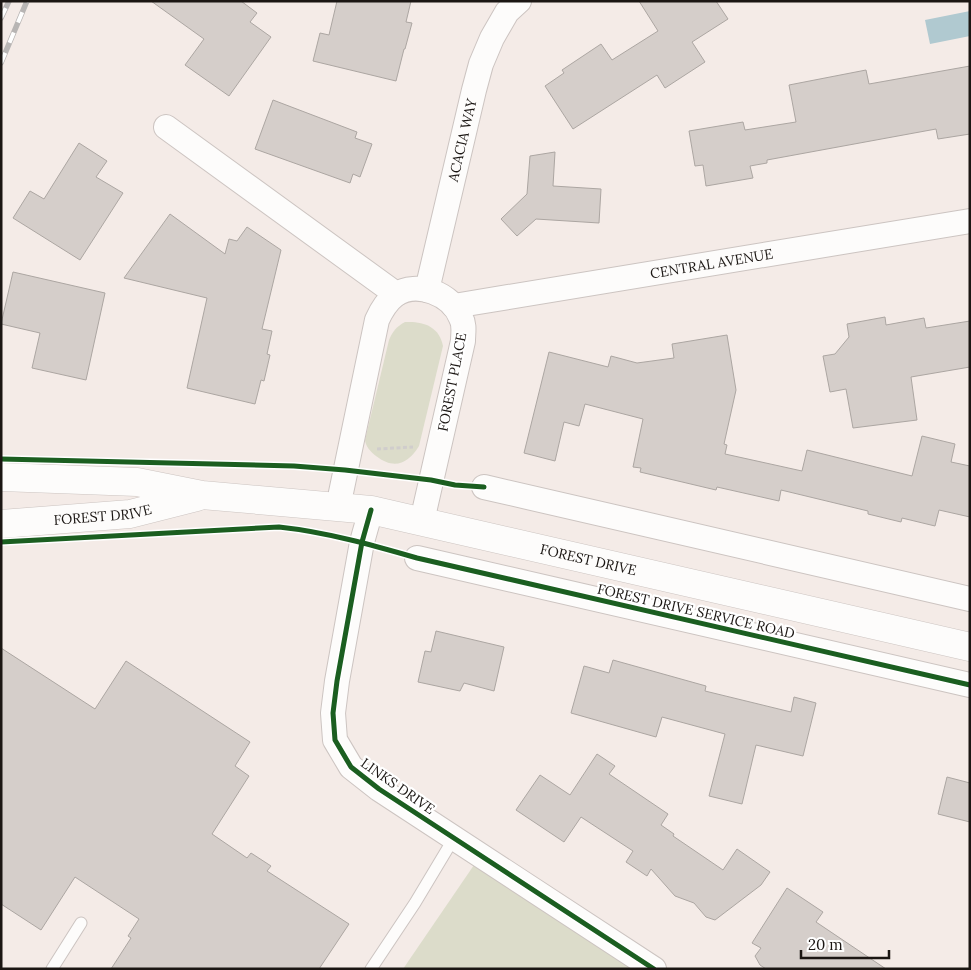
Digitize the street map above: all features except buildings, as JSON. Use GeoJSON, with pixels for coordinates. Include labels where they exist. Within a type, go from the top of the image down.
{"type":"FeatureCollection","features":[{"type":"Feature","properties":{"kind":"main road","name":"FOREST DRIVE"},"geometry":{"type":"LineString","coordinates":[[1,476],[138,482],[202,495],[371,510],[970,647]]}},
{"type":"Feature","properties":{"kind":"main road","name":"FOREST DRIVE"},"geometry":{"type":"LineString","coordinates":[[1,524],[130,514],[202,495]]}},
{"type":"Feature","properties":{"kind":"street","name":"ACACIA WAY"},"geometry":{"type":"LineString","coordinates":[[426,290],[481,64],[507,5]]}},
{"type":"Feature","properties":{"kind":"street"},"geometry":{"type":"LineString","coordinates":[[166,127],[396,294]]}},
{"type":"Feature","properties":{"kind":"street","name":"CENTRAL AVENUE"},"geometry":{"type":"LineString","coordinates":[[454,306],[970,221]]}},
{"type":"Feature","properties":{"kind":"street"},"geometry":{"type":"LineString","coordinates":[[338,506],[377,320],[384,306],[396,294],[417,289],[442,296],[454,306]]}},
{"type":"Feature","properties":{"kind":"street","name":"FOREST PLACE"},"geometry":{"type":"LineString","coordinates":[[422,521],[463,341],[464,329],[462,318],[454,306]]}},
{"type":"Feature","properties":{"kind":"street"},"geometry":{"type":"LineString","coordinates":[[484,487],[970,599]]}},
{"type":"Feature","properties":{"kind":"street","name":"LINKS DRIVE"},"geometry":{"type":"LineString","coordinates":[[371,510],[362,542],[337,681],[334,713],[335,740],[351,767],[379,789],[654,969]]}},
{"type":"Feature","properties":{"kind":"street","name":"FOREST DRIVE SERVICE ROAD"},"geometry":{"type":"LineString","coordinates":[[417,558],[970,685]]}},
{"type":"Feature","properties":{"kind":"lane"},"geometry":{"type":"LineString","coordinates":[[371,969],[415,903],[454,838]]}},
{"type":"Feature","properties":{"kind":"lane"},"geometry":{"type":"LineString","coordinates":[[52,969],[81,923]]}},
{"type":"Feature","properties":{"kind":"path"},"geometry":{"type":"LineString","coordinates":[[374,449],[410,446],[416,448]]}},
{"type":"Feature","properties":{"kind":"green space"},"geometry":{"type":"Polygon","coordinates":[[[405,322],[424,324],[434,329],[441,339],[443,346],[419,446],[405,461],[395,464],[376,456],[366,445],[365,440],[389,340],[395,330],[405,322]]]}},
{"type":"Feature","properties":{"kind":"green space"},"geometry":{"type":"Polygon","coordinates":[[[474,865],[632,969],[403,969],[474,865]]]}},
{"type":"Feature","properties":{"kind":"water"},"geometry":{"type":"Polygon","coordinates":[[[970,11],[970,36],[930,44],[925,20],[970,11]]]}},
{"type":"Feature","properties":{"kind":"railway"},"geometry":{"type":"LineString","coordinates":[[1,18],[9,1]]}},
{"type":"Feature","properties":{"kind":"railway"},"geometry":{"type":"LineString","coordinates":[[1,63],[27,1]]}},
{"type":"Feature","properties":{"kind":"cycle path"},"geometry":{"type":"LineString","coordinates":[[1,459],[294,466],[345,470],[431,480],[455,485],[484,487]]}},
{"type":"Feature","properties":{"kind":"cycle path"},"geometry":{"type":"LineString","coordinates":[[371,510],[362,542],[333,713],[335,740],[351,767],[379,789],[654,969]]}},
{"type":"Feature","properties":{"kind":"cycle path"},"geometry":{"type":"LineString","coordinates":[[1,542],[279,527],[297,529],[970,685]]}}]}
